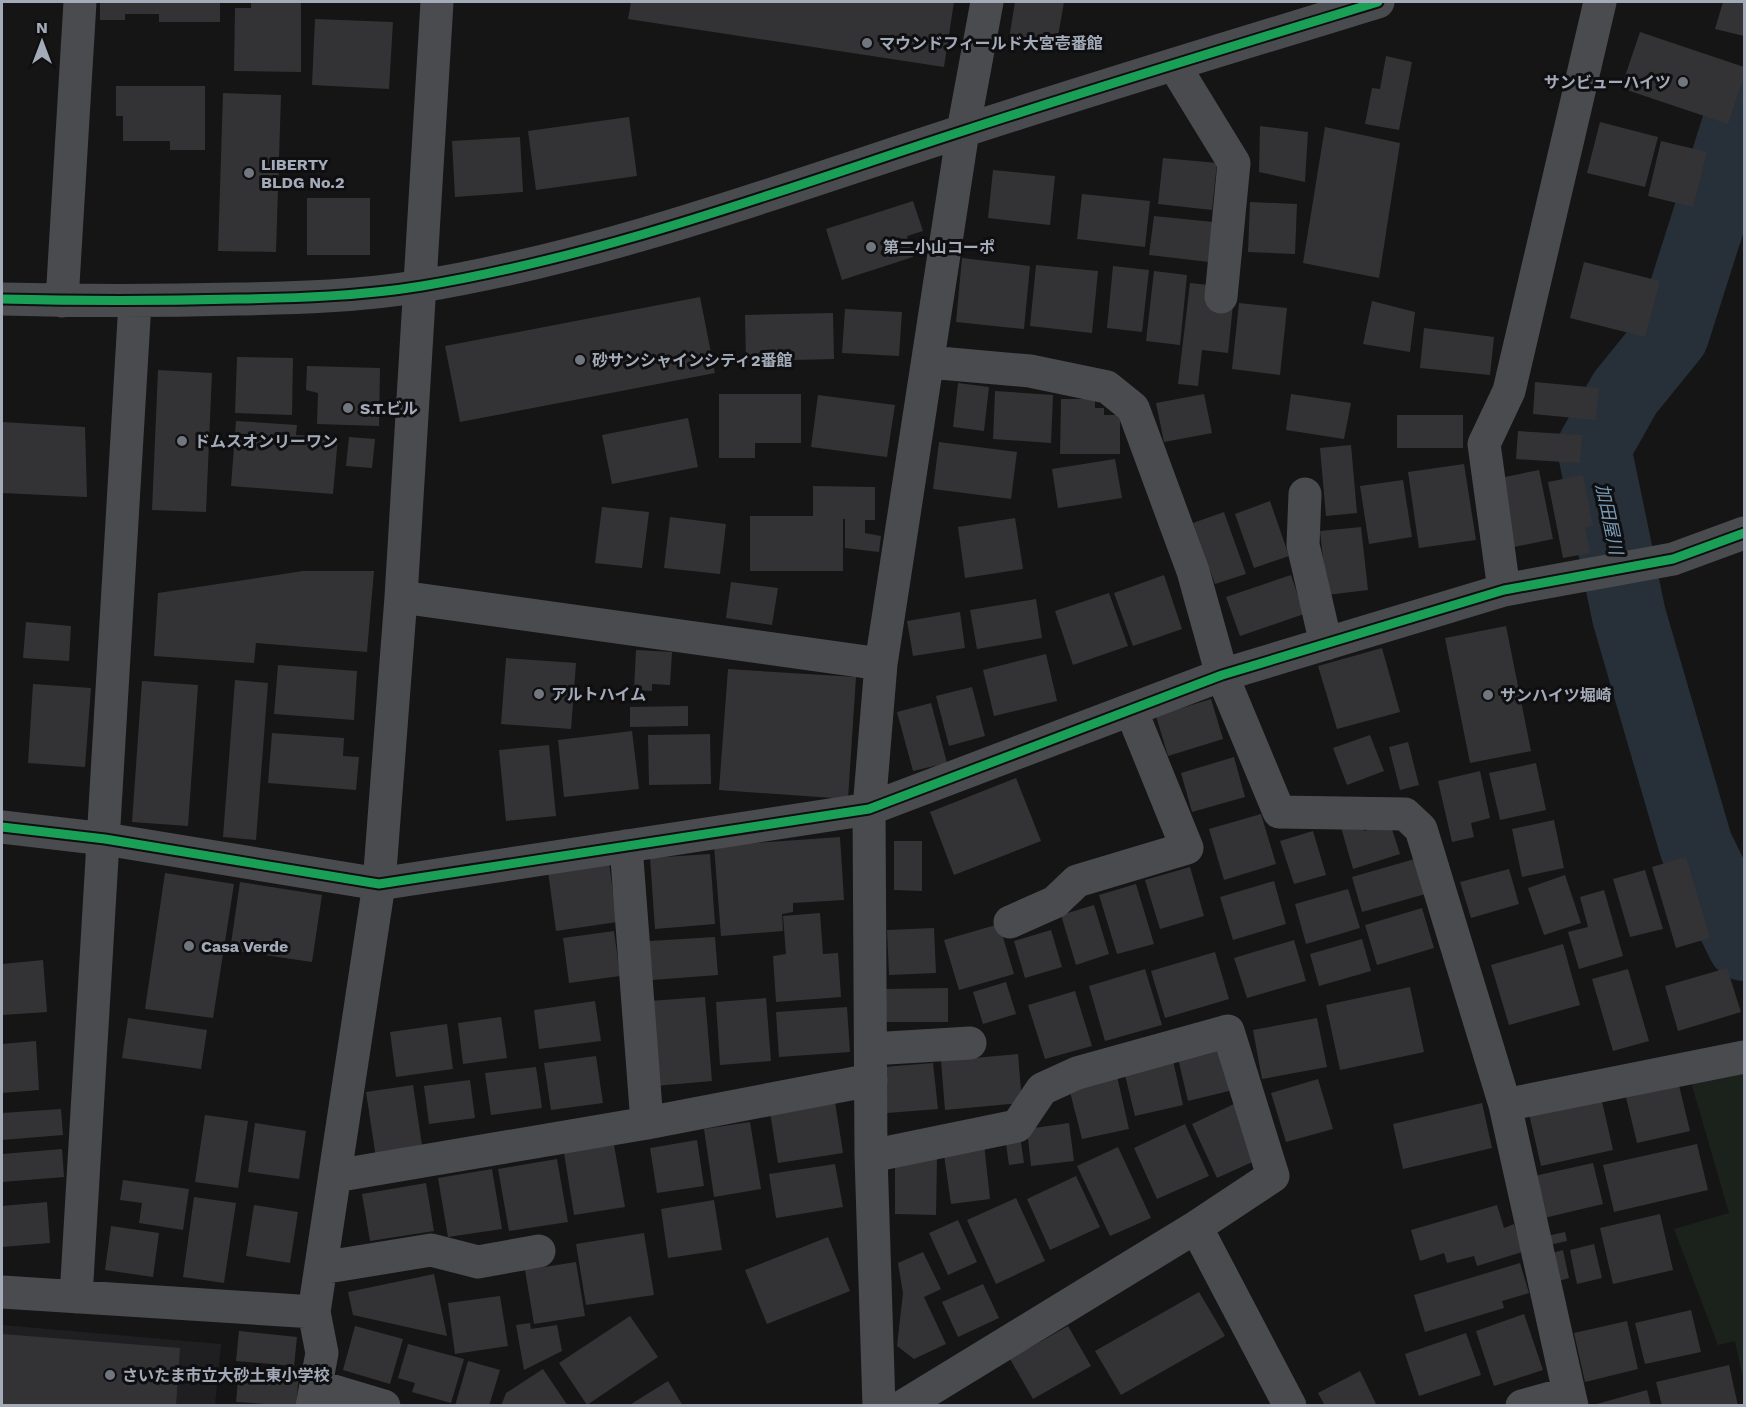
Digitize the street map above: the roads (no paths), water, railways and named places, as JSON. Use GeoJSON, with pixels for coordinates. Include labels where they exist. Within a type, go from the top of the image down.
{"type":"FeatureCollection","features":[{"type":"Feature","properties":{"kind":"street"},"geometry":{"type":"LineString","coordinates":[[62,301],[80,2]]}},
{"type":"Feature","properties":{"kind":"street"},"geometry":{"type":"LineString","coordinates":[[384,1406],[314,1396],[322,1353],[314,1312],[379,884],[401,597],[418,286],[437,2]]}},
{"type":"Feature","properties":{"kind":"street"},"geometry":{"type":"LineString","coordinates":[[879,1406],[872,1156],[869,809],[881,664],[963,131],[987,2]]}},
{"type":"Feature","properties":{"kind":"street"},"geometry":{"type":"LineString","coordinates":[[2,299],[135,302],[320,297],[418,286],[532,263],[687,222],[963,131],[1378,2]]}},
{"type":"Feature","properties":{"kind":"street"},"geometry":{"type":"LineString","coordinates":[[1504,590],[1484,444],[1509,391],[1600,2]]}},
{"type":"Feature","properties":{"kind":"street"},"geometry":{"type":"LineString","coordinates":[[1174,65],[1234,163],[1221,297]]}},
{"type":"Feature","properties":{"kind":"street"},"geometry":{"type":"LineString","coordinates":[[76,1297],[105,839],[135,302]]}},
{"type":"Feature","properties":{"kind":"street"},"geometry":{"type":"LineString","coordinates":[[928,362],[1030,371],[1107,387],[1132,408],[1193,571],[1222,675],[1279,812],[1405,814],[1421,829],[1505,1106],[1571,1399],[1522,1406]]}},
{"type":"Feature","properties":{"kind":"street"},"geometry":{"type":"LineString","coordinates":[[1305,494],[1304,545],[1326,644]]}},
{"type":"Feature","properties":{"kind":"street"},"geometry":{"type":"LineString","coordinates":[[2,827],[105,839],[379,884],[869,809],[1222,675],[1504,590],[1673,559],[1744,533]]}},
{"type":"Feature","properties":{"kind":"street"},"geometry":{"type":"LineString","coordinates":[[401,597],[881,664]]}},
{"type":"Feature","properties":{"kind":"street"},"geometry":{"type":"LineString","coordinates":[[1010,922],[1054,902],[1077,881],[1187,848],[1131,710]]}},
{"type":"Feature","properties":{"kind":"street"},"geometry":{"type":"LineString","coordinates":[[626,846],[647,1123]]}},
{"type":"Feature","properties":{"kind":"street"},"geometry":{"type":"LineString","coordinates":[[872,1156],[1017,1126],[1042,1089],[1077,1073],[1228,1031],[1273,1176],[1196,1227],[903,1406]]}},
{"type":"Feature","properties":{"kind":"street"},"geometry":{"type":"LineString","coordinates":[[335,1176],[647,1123],[871,1064],[970,1043]]}},
{"type":"Feature","properties":{"kind":"street"},"geometry":{"type":"LineString","coordinates":[[1505,1106],[1744,1057]]}},
{"type":"Feature","properties":{"kind":"street"},"geometry":{"type":"LineString","coordinates":[[1196,1227],[1290,1406]]}},
{"type":"Feature","properties":{"kind":"street"},"geometry":{"type":"LineString","coordinates":[[321,1268],[430,1250],[478,1262],[539,1251]]}},
{"type":"Feature","properties":{"kind":"street"},"geometry":{"type":"LineString","coordinates":[[2,1292],[314,1312]]}},
{"type":"Feature","properties":{"kind":"waterway","name":"加田屋川"},"geometry":{"type":"LineString","coordinates":[[1744,109],[1672,335],[1625,393],[1594,448],[1629,616],[1696,846],[1744,944]]}},
{"type":"Feature","properties":{"kind":"place","name":"マウンドフィールド大宮壱番館"},"geometry":{"type":"Point","coordinates":[867,43]}},
{"type":"Feature","properties":{"kind":"place","name":"サンビューハイツ"},"geometry":{"type":"Point","coordinates":[1683,82]}},
{"type":"Feature","properties":{"kind":"place","name":"LIBERTY BLDG No.2"},"geometry":{"type":"Point","coordinates":[249,173]}},
{"type":"Feature","properties":{"kind":"place","name":"第二小山コーポ"},"geometry":{"type":"Point","coordinates":[871,247]}},
{"type":"Feature","properties":{"kind":"place","name":"砂サンシャインシティ2番館"},"geometry":{"type":"Point","coordinates":[580,360]}},
{"type":"Feature","properties":{"kind":"place","name":"S.T.ビル"},"geometry":{"type":"Point","coordinates":[348,408]}},
{"type":"Feature","properties":{"kind":"place","name":"ドムスオンリーワン"},"geometry":{"type":"Point","coordinates":[182,441]}},
{"type":"Feature","properties":{"kind":"place","name":"アルトハイム"},"geometry":{"type":"Point","coordinates":[539,694]}},
{"type":"Feature","properties":{"kind":"place","name":"サンハイツ堀崎"},"geometry":{"type":"Point","coordinates":[1488,695]}},
{"type":"Feature","properties":{"kind":"place","name":"Casa Verde"},"geometry":{"type":"Point","coordinates":[189,946]}},
{"type":"Feature","properties":{"kind":"place","name":"さいたま市立大砂土東小学校"},"geometry":{"type":"Point","coordinates":[110,1375]}}]}
